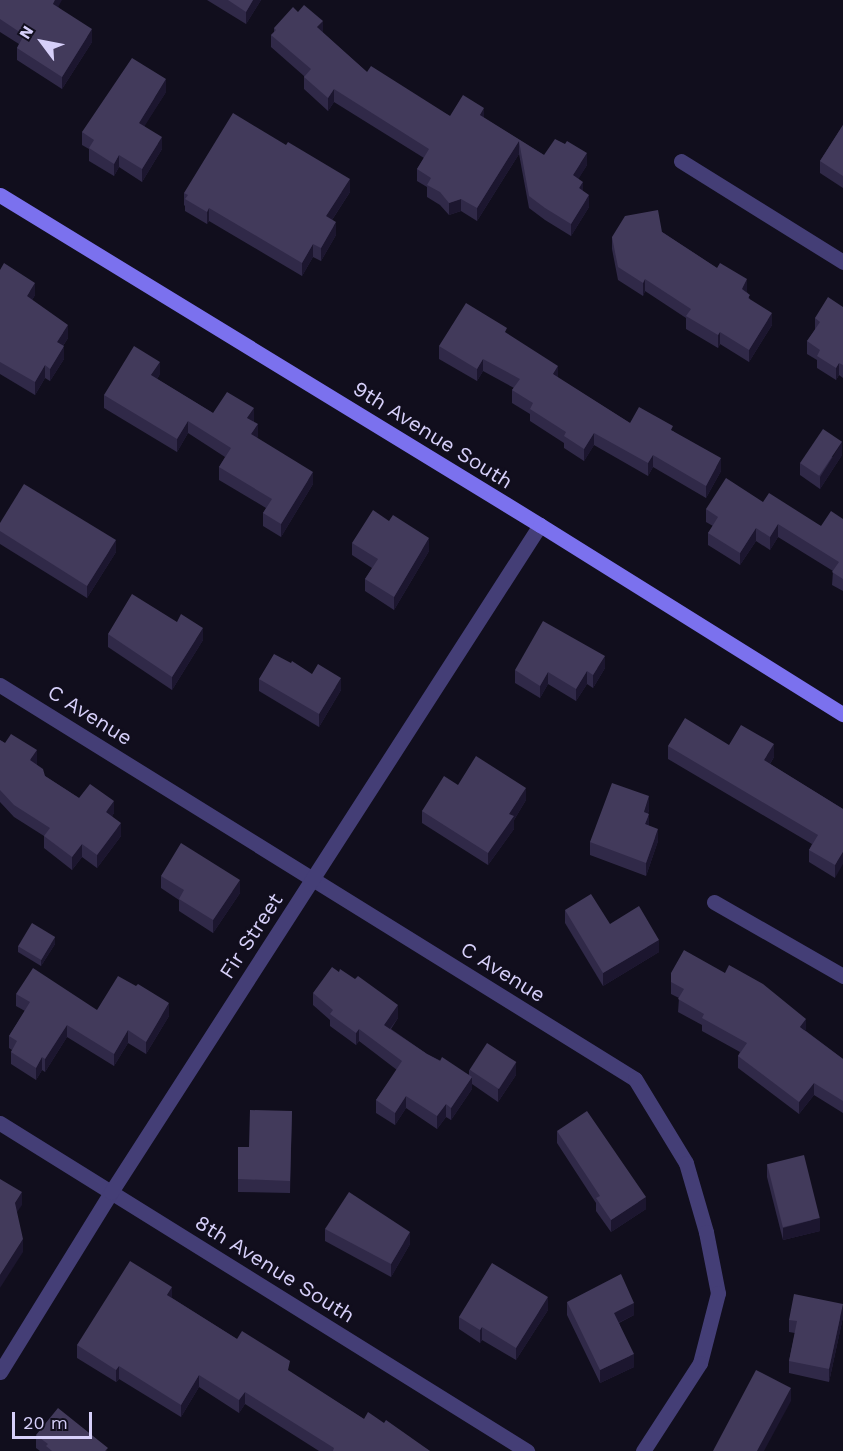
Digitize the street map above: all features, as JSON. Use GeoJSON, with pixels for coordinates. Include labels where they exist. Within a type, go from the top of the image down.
{"type":"FeatureCollection","features":[{"type":"Feature","properties":{"kind":"main road","name":"9th Avenue South"},"geometry":{"type":"LineString","coordinates":[[0,195],[540,525],[843,714]]}},
{"type":"Feature","properties":{"kind":"street"},"geometry":{"type":"LineString","coordinates":[[681,161],[843,262]]}},
{"type":"Feature","properties":{"kind":"street","name":"Fir Street"},"geometry":{"type":"LineString","coordinates":[[0,1372],[111,1192],[540,525]]}},
{"type":"Feature","properties":{"kind":"street","name":"C Avenue"},"geometry":{"type":"LineString","coordinates":[[0,685],[635,1079],[686,1163],[706,1232],[718,1293],[700,1363],[643,1451]]}},
{"type":"Feature","properties":{"kind":"street"},"geometry":{"type":"LineString","coordinates":[[714,902],[843,976]]}},
{"type":"Feature","properties":{"kind":"street","name":"8th Avenue South"},"geometry":{"type":"LineString","coordinates":[[0,1123],[527,1451]]}},
{"type":"Feature","properties":{"kind":"building"},"geometry":{"type":"Polygon","coordinates":[[[0,0],[55,0],[53,4],[92,29],[62,77],[17,48],[24,35],[0,19],[0,0]]]}},
{"type":"Feature","properties":{"kind":"building"},"geometry":{"type":"Polygon","coordinates":[[[228,0],[253,0],[246,12],[228,0]]]}},
{"type":"Feature","properties":{"kind":"building"},"geometry":{"type":"Polygon","coordinates":[[[304,5],[323,21],[317,27],[367,72],[371,66],[450,116],[463,95],[484,108],[480,115],[544,155],[555,139],[565,144],[567,141],[587,153],[573,175],[583,182],[579,188],[589,195],[571,224],[529,196],[519,141],[477,208],[461,199],[449,203],[440,192],[427,185],[431,178],[417,169],[429,149],[334,89],[328,98],[304,77],[311,69],[271,35],[276,30],[274,28],[293,7],[298,12],[304,5]]]}},
{"type":"Feature","properties":{"kind":"building"},"geometry":{"type":"Polygon","coordinates":[[[132,58],[166,79],[139,123],[162,137],[142,169],[119,155],[114,164],[89,148],[94,140],[82,132],[132,58]]]}},
{"type":"Feature","properties":{"kind":"building"},"geometry":{"type":"Polygon","coordinates":[[[233,113],[286,145],[288,142],[350,179],[326,216],[336,222],[321,248],[313,244],[302,263],[209,208],[207,212],[185,199],[188,195],[184,193],[233,113]]]}},
{"type":"Feature","properties":{"kind":"building"},"geometry":{"type":"Polygon","coordinates":[[[843,125],[843,176],[820,161],[843,125]]]}},
{"type":"Feature","properties":{"kind":"building"},"geometry":{"type":"Polygon","coordinates":[[[658,210],[662,232],[717,268],[720,263],[747,279],[742,289],[750,295],[748,298],[772,313],[749,350],[720,332],[718,335],[686,316],[691,309],[645,279],[643,283],[618,267],[612,237],[625,216],[658,210]]]}},
{"type":"Feature","properties":{"kind":"building"},"geometry":{"type":"Polygon","coordinates":[[[4,263],[35,283],[27,296],[68,325],[57,342],[64,346],[50,369],[45,365],[35,382],[0,362],[0,270],[4,263]]]}},
{"type":"Feature","properties":{"kind":"building"},"geometry":{"type":"Polygon","coordinates":[[[828,297],[843,307],[843,365],[839,363],[836,368],[817,356],[820,350],[807,341],[820,322],[815,318],[828,297]]]}},
{"type":"Feature","properties":{"kind":"building"},"geometry":{"type":"Polygon","coordinates":[[[466,303],[507,328],[505,332],[558,366],[553,374],[630,423],[639,407],[673,426],[671,430],[721,458],[706,486],[653,455],[648,463],[594,433],[584,449],[564,436],[566,432],[530,409],[533,403],[512,390],[520,379],[483,359],[477,369],[439,346],[466,303]]]}},
{"type":"Feature","properties":{"kind":"building"},"geometry":{"type":"Polygon","coordinates":[[[134,346],[160,362],[151,375],[213,413],[227,392],[254,408],[247,418],[258,424],[251,434],[313,472],[281,524],[263,513],[272,499],[219,467],[231,448],[188,421],[177,439],[104,395],[134,346]]]}},
{"type":"Feature","properties":{"kind":"building"},"geometry":{"type":"Polygon","coordinates":[[[823,429],[842,442],[819,476],[800,463],[823,429]]]}},
{"type":"Feature","properties":{"kind":"building"},"geometry":{"type":"Polygon","coordinates":[[[726,478],[763,502],[769,493],[821,526],[831,511],[843,519],[843,579],[832,572],[839,562],[778,524],[770,537],[756,528],[740,553],[708,533],[718,517],[706,509],[726,478]]]}},
{"type":"Feature","properties":{"kind":"building"},"geometry":{"type":"Polygon","coordinates":[[[24,484],[116,540],[87,586],[0,531],[0,523],[24,484]]]}},
{"type":"Feature","properties":{"kind":"building"},"geometry":{"type":"Polygon","coordinates":[[[373,510],[389,521],[393,515],[429,538],[394,597],[365,579],[378,559],[352,543],[373,510]]]}},
{"type":"Feature","properties":{"kind":"building"},"geometry":{"type":"Polygon","coordinates":[[[132,594],[177,622],[181,614],[203,628],[172,677],[108,634],[132,594]]]}},
{"type":"Feature","properties":{"kind":"building"},"geometry":{"type":"Polygon","coordinates":[[[543,621],[605,656],[593,675],[587,671],[576,689],[548,672],[540,686],[515,670],[543,621]]]}},
{"type":"Feature","properties":{"kind":"building"},"geometry":{"type":"Polygon","coordinates":[[[274,654],[291,663],[292,661],[312,674],[318,664],[341,678],[319,714],[259,679],[274,654]]]}},
{"type":"Feature","properties":{"kind":"building"},"geometry":{"type":"Polygon","coordinates":[[[685,718],[729,745],[741,725],[774,744],[764,760],[843,809],[843,852],[835,865],[809,850],[818,835],[668,746],[685,718]]]}},
{"type":"Feature","properties":{"kind":"building"},"geometry":{"type":"Polygon","coordinates":[[[11,734],[37,750],[30,760],[43,769],[45,776],[79,798],[90,784],[114,801],[106,812],[121,823],[97,855],[82,844],[72,857],[44,836],[50,828],[14,805],[0,790],[0,740],[5,743],[11,734]]]}},
{"type":"Feature","properties":{"kind":"building"},"geometry":{"type":"Polygon","coordinates":[[[476,756],[526,788],[509,814],[514,816],[488,853],[422,811],[444,776],[458,785],[476,756]]]}},
{"type":"Feature","properties":{"kind":"building"},"geometry":{"type":"Polygon","coordinates":[[[612,783],[649,796],[644,812],[649,814],[645,824],[658,829],[646,863],[590,842],[612,783]]]}},
{"type":"Feature","properties":{"kind":"building"},"geometry":{"type":"Polygon","coordinates":[[[181,843],[240,880],[213,920],[179,899],[184,890],[161,876],[181,843]]]}},
{"type":"Feature","properties":{"kind":"building"},"geometry":{"type":"Polygon","coordinates":[[[591,894],[610,924],[639,906],[659,940],[603,973],[565,910],[591,894]]]}},
{"type":"Feature","properties":{"kind":"building"},"geometry":{"type":"Polygon","coordinates":[[[32,923],[55,937],[41,960],[18,946],[32,923]]]}},
{"type":"Feature","properties":{"kind":"building"},"geometry":{"type":"Polygon","coordinates":[[[684,950],[725,973],[729,965],[763,984],[806,1019],[800,1027],[843,1059],[843,1101],[814,1083],[799,1102],[738,1056],[747,1043],[702,1018],[704,1014],[678,999],[684,989],[671,982],[671,973],[684,950]]]}},
{"type":"Feature","properties":{"kind":"building"},"geometry":{"type":"Polygon","coordinates":[[[332,967],[339,972],[340,969],[355,979],[358,976],[398,1005],[384,1025],[427,1054],[440,1061],[442,1057],[472,1077],[451,1108],[446,1104],[437,1116],[406,1096],[395,1113],[376,1100],[402,1061],[359,1029],[356,1033],[330,1014],[333,1010],[313,993],[332,967]]]}},
{"type":"Feature","properties":{"kind":"building"},"geometry":{"type":"Polygon","coordinates":[[[33,968],[97,1010],[118,976],[136,986],[138,984],[169,1003],[146,1042],[128,1030],[114,1054],[67,1025],[45,1059],[42,1057],[36,1068],[11,1052],[17,1041],[9,1036],[30,1002],[16,994],[33,968]]]}},
{"type":"Feature","properties":{"kind":"building"},"geometry":{"type":"Polygon","coordinates":[[[487,1043],[516,1062],[499,1089],[470,1070],[487,1043]]]}},
{"type":"Feature","properties":{"kind":"building"},"geometry":{"type":"Polygon","coordinates":[[[250,1110],[292,1111],[290,1181],[238,1179],[238,1147],[249,1147],[250,1110]]]}},
{"type":"Feature","properties":{"kind":"building"},"geometry":{"type":"Polygon","coordinates":[[[587,1111],[646,1197],[611,1220],[596,1198],[600,1196],[557,1131],[587,1111]]]}},
{"type":"Feature","properties":{"kind":"building"},"geometry":{"type":"Polygon","coordinates":[[[804,1155],[820,1218],[783,1227],[767,1164],[804,1155]]]}},
{"type":"Feature","properties":{"kind":"building"},"geometry":{"type":"Polygon","coordinates":[[[0,1179],[22,1192],[15,1203],[23,1239],[0,1275],[0,1179]]]}},
{"type":"Feature","properties":{"kind":"building"},"geometry":{"type":"Polygon","coordinates":[[[349,1192],[410,1232],[391,1264],[325,1229],[349,1192]]]}},
{"type":"Feature","properties":{"kind":"building"},"geometry":{"type":"Polygon","coordinates":[[[130,1261],[172,1287],[167,1295],[237,1339],[242,1331],[290,1361],[288,1370],[364,1419],[368,1412],[384,1423],[386,1420],[430,1451],[333,1451],[334,1448],[245,1392],[239,1400],[199,1375],[181,1405],[119,1366],[116,1370],[77,1345],[130,1261]]]}},
{"type":"Feature","properties":{"kind":"building"},"geometry":{"type":"Polygon","coordinates":[[[492,1263],[548,1297],[516,1348],[482,1327],[480,1330],[459,1317],[492,1263]]]}},
{"type":"Feature","properties":{"kind":"building"},"geometry":{"type":"Polygon","coordinates":[[[621,1274],[634,1303],[614,1313],[634,1354],[600,1370],[567,1302],[621,1274]]]}},
{"type":"Feature","properties":{"kind":"building"},"geometry":{"type":"Polygon","coordinates":[[[794,1294],[843,1304],[829,1369],[789,1361],[797,1321],[789,1320],[794,1294]]]}},
{"type":"Feature","properties":{"kind":"building"},"geometry":{"type":"Polygon","coordinates":[[[756,1370],[791,1388],[757,1451],[713,1451],[756,1370]]]}},
{"type":"Feature","properties":{"kind":"building"},"geometry":{"type":"Polygon","coordinates":[[[58,1408],[108,1448],[105,1451],[52,1451],[46,1446],[48,1444],[36,1435],[58,1408]]]}}]}
